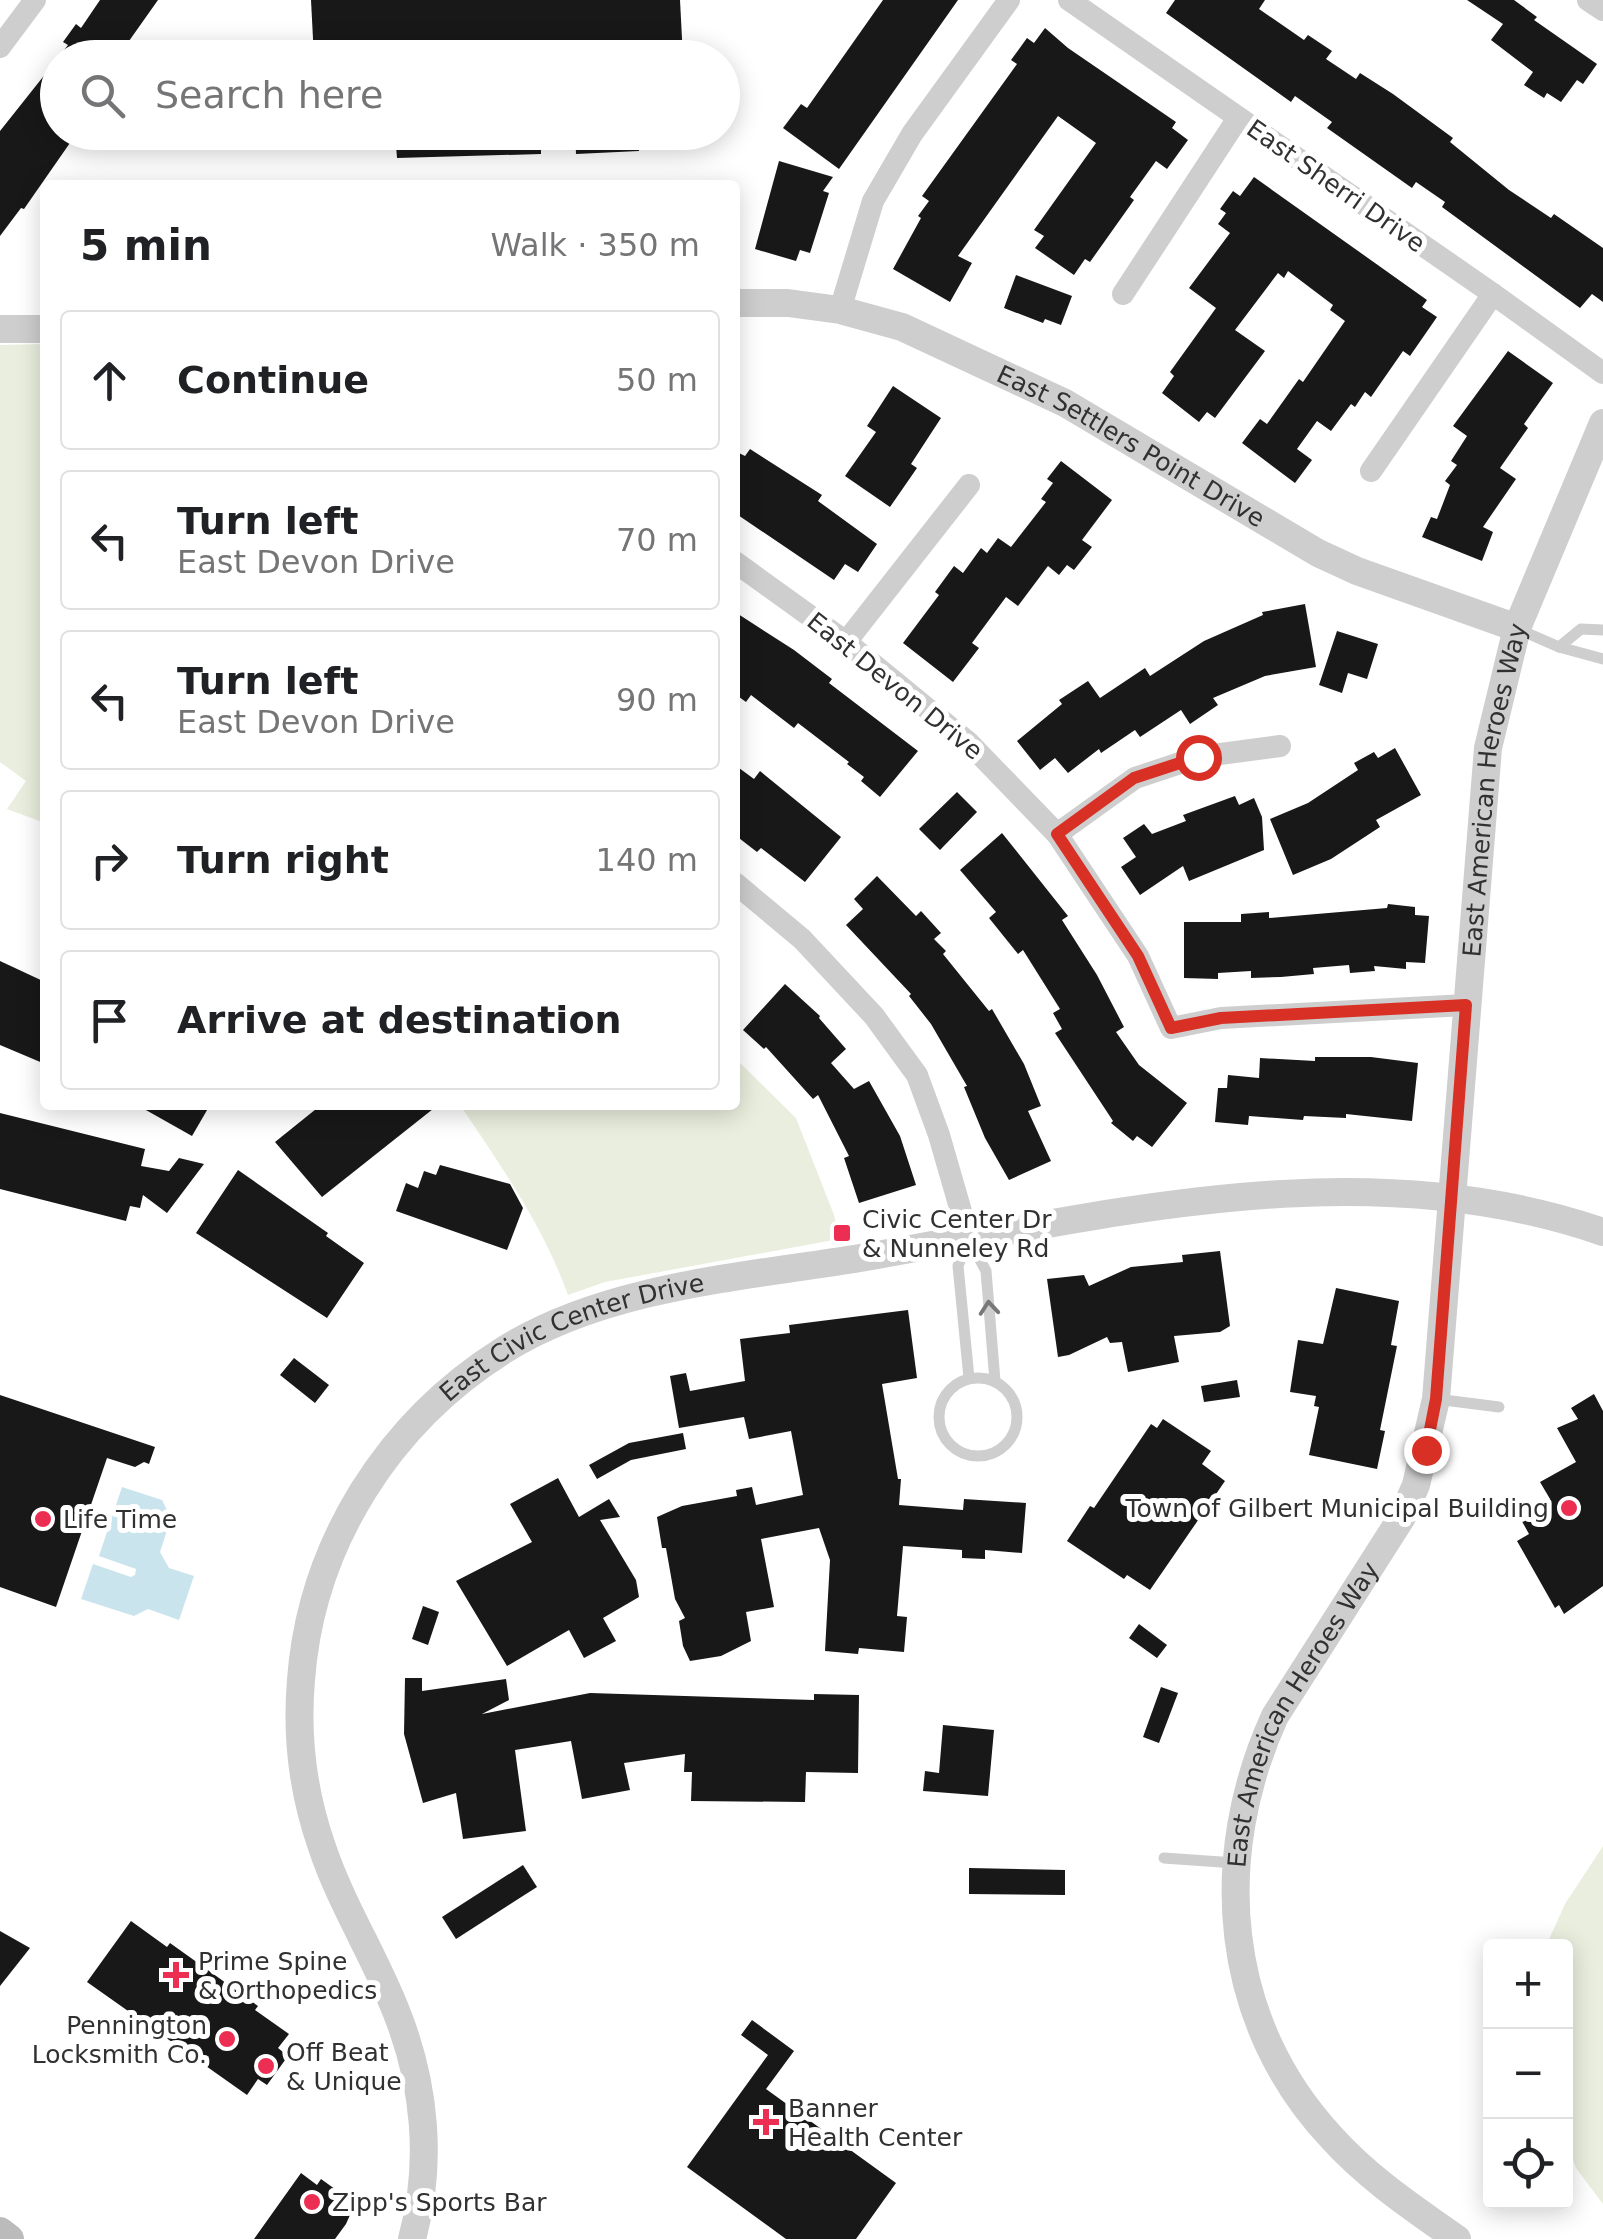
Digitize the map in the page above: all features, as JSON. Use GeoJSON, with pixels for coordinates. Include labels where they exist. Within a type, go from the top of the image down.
{"type":"FeatureCollection","features":[{"type":"Feature","properties":{"kind":"main road"},"geometry":{"type":"LineString","coordinates":[[0,2232],[9,2239]]}},
{"type":"Feature","properties":{"kind":"street"},"geometry":{"type":"LineString","coordinates":[[0,47],[35,0]]}},
{"type":"Feature","properties":{"kind":"street"},"geometry":{"type":"LineString","coordinates":[[840,310],[873,201],[912,134],[1010,0]]}},
{"type":"Feature","properties":{"kind":"street","name":"East Sherri Drive"},"geometry":{"type":"LineString","coordinates":[[1068,0],[1603,374]]}},
{"type":"Feature","properties":{"kind":"street"},"geometry":{"type":"LineString","coordinates":[[1588,0],[1603,10]]}},
{"type":"Feature","properties":{"kind":"street"},"geometry":{"type":"LineString","coordinates":[[1124,294],[1238,118]]}},
{"type":"Feature","properties":{"kind":"street"},"geometry":{"type":"LineString","coordinates":[[1371,470],[1493,294]]}},
{"type":"Feature","properties":{"kind":"street","name":"East Settlers Point Drive"},"geometry":{"type":"LineString","coordinates":[[740,303],[840,310],[902,328],[1065,403],[1318,554],[1517,628]]}},
{"type":"Feature","properties":{"kind":"street"},"geometry":{"type":"LineString","coordinates":[[0,329],[40,329]]}},
{"type":"Feature","properties":{"kind":"street","name":"East American Heroes Way"},"geometry":{"type":"LineString","coordinates":[[1457,2239],[1363,2169],[1330,2136],[1276,2061],[1243,1978],[1235,1922],[1237,1863],[1242,1816],[1259,1752],[1285,1700],[1402,1517],[1416,1485],[1436,1399],[1488,748],[1517,628],[1603,423]]}},
{"type":"Feature","properties":{"kind":"street"},"geometry":{"type":"LineString","coordinates":[[846,642],[969,485]]}},
{"type":"Feature","properties":{"kind":"street","name":"East Devon Drive"},"geometry":{"type":"LineString","coordinates":[[740,566],[846,642],[968,742],[1057,834],[1138,956],[1171,1028],[1221,1018],[1466,1005]]}},
{"type":"Feature","properties":{"kind":"street"},"geometry":{"type":"LineString","coordinates":[[1057,834],[1134,778],[1198,757],[1280,746]]}},
{"type":"Feature","properties":{"kind":"street"},"geometry":{"type":"LineString","coordinates":[[740,887],[802,939],[874,1016],[917,1075],[940,1135],[969,1239]]}},
{"type":"Feature","properties":{"kind":"street","name":"East Civic Center Drive"},"geometry":{"type":"LineString","coordinates":[[412,2239],[421,2199],[424,2153],[422,2103],[413,2057],[396,2008],[338,1891],[322,1848],[301,1760],[300,1696],[305,1642],[331,1550],[381,1462],[457,1382],[508,1348],[560,1321],[642,1296],[1242,1196],[1336,1192],[1452,1197],[1520,1207],[1603,1232]]}},
{"type":"Feature","properties":{"kind":"lane"},"geometry":{"type":"LineString","coordinates":[[1517,628],[1559,647],[1603,658]]}},
{"type":"Feature","properties":{"kind":"lane"},"geometry":{"type":"LineString","coordinates":[[1559,647],[1581,629],[1603,630]]}},
{"type":"Feature","properties":{"kind":"lane"},"geometry":{"type":"LineString","coordinates":[[969,1239],[958,1266],[969,1378]]}},
{"type":"Feature","properties":{"kind":"lane"},"geometry":{"type":"LineString","coordinates":[[969,1239],[986,1271],[995,1381]]}},
{"type":"Feature","properties":{"kind":"lane"},"geometry":{"type":"LineString","coordinates":[[969,1378],[995,1381],[1014,1400],[1016,1426],[1012,1437],[993,1453],[968,1455],[947,1442],[938,1418],[946,1392],[969,1378]]}},
{"type":"Feature","properties":{"kind":"lane"},"geometry":{"type":"LineString","coordinates":[[1436,1399],[1500,1408]]}},
{"type":"Feature","properties":{"kind":"lane"},"geometry":{"type":"LineString","coordinates":[[1164,1858],[1237,1863]]}},
{"type":"Feature","properties":{"kind":"green space"},"geometry":{"type":"Polygon","coordinates":[[[40,344],[40,821],[7,809],[26,781],[0,762],[0,345],[40,344]]]}},
{"type":"Feature","properties":{"kind":"green space"},"geometry":{"type":"Polygon","coordinates":[[[740,1063],[796,1118],[834,1215],[839,1239],[605,1282],[568,1295],[534,1220],[463,1110],[740,1110],[740,1063]]]}},
{"type":"Feature","properties":{"kind":"green space"},"geometry":{"type":"Polygon","coordinates":[[[1603,1846],[1603,2204],[1573,2160],[1573,1939],[1549,1939],[1565,1904],[1603,1846]]]}},
{"type":"Feature","properties":{"kind":"water"},"geometry":{"type":"Polygon","coordinates":[[[122,1487],[162,1500],[171,1518],[160,1552],[169,1568],[194,1576],[179,1620],[148,1609],[134,1616],[81,1599],[93,1564],[135,1575],[136,1569],[99,1556],[122,1487]]]}},
{"type":"Feature","properties":{"kind":"building"},"geometry":{"type":"Polygon","coordinates":[[[100,0],[158,0],[130,40],[64,40],[76,24],[81,28],[100,0]]]}},
{"type":"Feature","properties":{"kind":"building"},"geometry":{"type":"Polygon","coordinates":[[[311,0],[680,0],[682,40],[313,40],[311,0]]]}},
{"type":"Feature","properties":{"kind":"building"},"geometry":{"type":"Polygon","coordinates":[[[883,0],[958,0],[839,169],[783,128],[801,104],[807,108],[883,0]]]}},
{"type":"Feature","properties":{"kind":"building"},"geometry":{"type":"Polygon","coordinates":[[[1175,0],[1265,0],[1259,9],[1304,40],[1308,35],[1332,51],[1326,59],[1356,79],[1360,73],[1393,94],[1453,138],[1450,142],[1509,190],[1551,218],[1554,214],[1603,248],[1603,302],[1592,294],[1580,308],[1442,207],[1445,202],[1416,182],[1412,188],[1327,128],[1332,122],[1295,96],[1291,102],[1166,13],[1175,0]]]}},
{"type":"Feature","properties":{"kind":"building"},"geometry":{"type":"Polygon","coordinates":[[[1467,0],[1514,0],[1537,17],[1534,20],[1597,64],[1583,84],[1577,80],[1561,102],[1547,93],[1544,98],[1524,85],[1533,72],[1491,40],[1503,24],[1467,0]]]}},
{"type":"Feature","properties":{"kind":"building"},"geometry":{"type":"Polygon","coordinates":[[[1045,28],[1176,122],[1172,128],[1188,140],[1167,169],[1156,161],[1090,262],[1085,259],[1074,275],[1035,248],[1044,236],[1034,230],[1096,143],[1058,116],[958,256],[972,263],[950,302],[893,269],[929,201],[922,196],[1017,64],[1011,60],[1027,38],[1034,43],[1045,28]]]}},
{"type":"Feature","properties":{"kind":"building"},"geometry":{"type":"Polygon","coordinates":[[[40,81],[40,150],[65,150],[0,236],[0,131],[40,81]]]}},
{"type":"Feature","properties":{"kind":"building"},"geometry":{"type":"Polygon","coordinates":[[[396,150],[541,150],[541,154],[397,158],[396,150]]]}},
{"type":"Feature","properties":{"kind":"building"},"geometry":{"type":"Polygon","coordinates":[[[576,150],[639,150],[639,151],[576,154],[576,150]]]}},
{"type":"Feature","properties":{"kind":"building"},"geometry":{"type":"Polygon","coordinates":[[[779,161],[833,177],[823,191],[829,193],[810,253],[800,250],[796,261],[755,249],[779,161]]]}},
{"type":"Feature","properties":{"kind":"building"},"geometry":{"type":"Polygon","coordinates":[[[1254,177],[1427,300],[1422,307],[1437,317],[1410,356],[1403,351],[1371,397],[1365,392],[1331,431],[1317,421],[1297,449],[1312,460],[1295,483],[1242,443],[1260,419],[1267,424],[1299,379],[1303,382],[1345,321],[1330,310],[1333,305],[1288,271],[1284,278],[1278,273],[1235,330],[1265,351],[1215,418],[1207,412],[1199,422],[1162,393],[1174,376],[1170,372],[1216,308],[1189,288],[1230,233],[1218,224],[1226,213],[1220,209],[1233,191],[1240,196],[1254,177]]]}},
{"type":"Feature","properties":{"kind":"building"},"geometry":{"type":"Polygon","coordinates":[[[1016,275],[1072,296],[1061,325],[1045,319],[1043,323],[1004,308],[1016,275]]]}},
{"type":"Feature","properties":{"kind":"building"},"geometry":{"type":"Polygon","coordinates":[[[1508,351],[1553,383],[1500,468],[1516,479],[1483,527],[1493,532],[1482,561],[1422,537],[1431,517],[1437,519],[1450,485],[1445,481],[1457,465],[1451,461],[1467,436],[1453,426],[1508,351]]]}},
{"type":"Feature","properties":{"kind":"building"},"geometry":{"type":"Polygon","coordinates":[[[893,386],[941,418],[911,464],[917,468],[890,507],[845,476],[876,432],[867,426],[893,386]]]}},
{"type":"Feature","properties":{"kind":"building"},"geometry":{"type":"Polygon","coordinates":[[[750,449],[822,495],[818,501],[877,544],[858,572],[845,564],[834,580],[740,516],[740,454],[745,456],[750,449]]]}},
{"type":"Feature","properties":{"kind":"building"},"geometry":{"type":"Polygon","coordinates":[[[1061,461],[1112,500],[1082,540],[1092,547],[1074,570],[1067,565],[1059,575],[1048,566],[1018,606],[1006,597],[972,643],[979,648],[953,682],[903,643],[939,595],[935,592],[954,566],[963,573],[981,548],[987,553],[998,538],[1011,547],[1046,502],[1041,499],[1053,483],[1047,479],[1061,461]]]}},
{"type":"Feature","properties":{"kind":"building"},"geometry":{"type":"Polygon","coordinates":[[[1305,604],[1316,667],[1265,676],[1213,698],[1218,705],[1190,724],[1181,710],[1140,737],[1135,730],[1101,753],[1099,749],[1068,773],[1055,758],[1040,770],[1017,741],[1062,704],[1059,700],[1088,681],[1100,698],[1145,668],[1150,676],[1204,641],[1263,615],[1262,612],[1305,604]]]}},
{"type":"Feature","properties":{"kind":"building"},"geometry":{"type":"Polygon","coordinates":[[[740,615],[794,650],[832,679],[829,683],[918,751],[880,797],[861,781],[864,777],[849,762],[798,723],[794,728],[751,695],[746,702],[740,698],[740,615]]]}},
{"type":"Feature","properties":{"kind":"building"},"geometry":{"type":"Polygon","coordinates":[[[1337,631],[1378,644],[1367,679],[1348,673],[1342,693],[1319,685],[1337,631]]]}},
{"type":"Feature","properties":{"kind":"building"},"geometry":{"type":"Polygon","coordinates":[[[1395,748],[1421,795],[1376,820],[1380,827],[1331,859],[1293,875],[1270,819],[1308,803],[1358,770],[1354,763],[1374,752],[1378,758],[1395,748]]]}},
{"type":"Feature","properties":{"kind":"building"},"geometry":{"type":"Polygon","coordinates":[[[740,769],[754,779],[760,771],[841,837],[805,882],[761,848],[757,852],[740,839],[740,769]]]}},
{"type":"Feature","properties":{"kind":"building"},"geometry":{"type":"Polygon","coordinates":[[[957,792],[977,812],[940,850],[919,829],[957,792]]]}},
{"type":"Feature","properties":{"kind":"building"},"geometry":{"type":"Polygon","coordinates":[[[1235,796],[1239,805],[1254,798],[1262,817],[1264,850],[1189,881],[1183,866],[1140,895],[1121,867],[1136,857],[1123,838],[1144,824],[1152,834],[1186,821],[1183,815],[1235,796]]]}},
{"type":"Feature","properties":{"kind":"building"},"geometry":{"type":"Polygon","coordinates":[[[1002,833],[1068,916],[1062,920],[1124,1027],[1116,1032],[1139,1065],[1187,1103],[1152,1147],[1137,1136],[1133,1141],[1111,1123],[1055,1033],[1062,1029],[1053,1013],[1060,1009],[1023,950],[1018,954],[989,918],[996,912],[960,870],[1002,833]]]}},
{"type":"Feature","properties":{"kind":"building"},"geometry":{"type":"Polygon","coordinates":[[[877,876],[916,916],[921,911],[941,933],[934,939],[946,951],[943,954],[989,1011],[992,1009],[1024,1064],[1041,1106],[1028,1111],[1051,1161],[1009,1180],[985,1138],[964,1087],[967,1086],[931,1024],[911,994],[846,925],[863,909],[854,899],[877,876]]]}},
{"type":"Feature","properties":{"kind":"building"},"geometry":{"type":"Polygon","coordinates":[[[1388,904],[1415,907],[1415,915],[1429,916],[1425,963],[1406,962],[1406,969],[1374,966],[1375,971],[1350,973],[1349,965],[1313,968],[1314,974],[1281,977],[1251,978],[1251,971],[1218,973],[1218,979],[1184,978],[1184,922],[1241,922],[1241,914],[1269,912],[1269,918],[1387,908],[1388,904]]]}},
{"type":"Feature","properties":{"kind":"building"},"geometry":{"type":"Polygon","coordinates":[[[0,961],[40,980],[40,1062],[0,1045],[0,961]]]}},
{"type":"Feature","properties":{"kind":"building"},"geometry":{"type":"Polygon","coordinates":[[[785,984],[820,1016],[846,1049],[831,1063],[854,1089],[869,1081],[900,1136],[916,1185],[859,1203],[844,1158],[849,1156],[818,1095],[813,1099],[766,1047],[743,1030],[785,984]]]}},
{"type":"Feature","properties":{"kind":"building"},"geometry":{"type":"Polygon","coordinates":[[[1315,1057],[1371,1057],[1418,1063],[1412,1121],[1346,1114],[1346,1118],[1304,1116],[1303,1120],[1249,1116],[1248,1125],[1215,1122],[1218,1088],[1227,1088],[1228,1075],[1259,1078],[1260,1058],[1315,1061],[1315,1057]]]}},
{"type":"Feature","properties":{"kind":"building"},"geometry":{"type":"Polygon","coordinates":[[[146,1110],[207,1110],[192,1136],[146,1110]]]}},
{"type":"Feature","properties":{"kind":"building"},"geometry":{"type":"Polygon","coordinates":[[[315,1110],[432,1110],[322,1197],[275,1142],[315,1110]]]}},
{"type":"Feature","properties":{"kind":"building"},"geometry":{"type":"Polygon","coordinates":[[[0,1113],[145,1149],[141,1166],[169,1171],[179,1158],[204,1164],[167,1213],[143,1195],[140,1208],[130,1206],[126,1221],[0,1189],[0,1113]]]}},
{"type":"Feature","properties":{"kind":"building"},"geometry":{"type":"Polygon","coordinates":[[[440,1165],[510,1184],[523,1208],[507,1250],[396,1211],[406,1183],[418,1188],[424,1171],[436,1175],[440,1165]]]}},
{"type":"Feature","properties":{"kind":"building"},"geometry":{"type":"Polygon","coordinates":[[[238,1170],[364,1263],[327,1318],[196,1233],[238,1170]]]}},
{"type":"Feature","properties":{"kind":"building"},"geometry":{"type":"Polygon","coordinates":[[[1220,1251],[1230,1326],[1220,1332],[1174,1336],[1179,1362],[1128,1372],[1122,1342],[1110,1343],[1107,1337],[1058,1357],[1047,1279],[1084,1275],[1089,1286],[1131,1267],[1183,1262],[1182,1255],[1220,1251]]]}},
{"type":"Feature","properties":{"kind":"building"},"geometry":{"type":"Polygon","coordinates":[[[1336,1288],[1399,1301],[1391,1345],[1397,1346],[1380,1430],[1385,1431],[1377,1469],[1309,1455],[1319,1407],[1314,1406],[1316,1396],[1290,1392],[1298,1340],[1323,1344],[1336,1288]]]}},
{"type":"Feature","properties":{"kind":"building"},"geometry":{"type":"Polygon","coordinates":[[[908,1310],[917,1378],[882,1384],[901,1479],[899,1505],[963,1510],[964,1499],[1026,1503],[1022,1553],[985,1550],[985,1559],[962,1558],[962,1550],[903,1546],[897,1616],[907,1617],[904,1652],[859,1648],[858,1654],[825,1651],[830,1560],[819,1528],[761,1539],[774,1607],[746,1612],[751,1641],[721,1656],[690,1661],[679,1621],[685,1618],[675,1599],[657,1517],[682,1506],[737,1496],[736,1490],[752,1487],[756,1505],[803,1495],[791,1431],[749,1439],[744,1417],[679,1428],[670,1376],[686,1373],[690,1391],[745,1381],[740,1339],[790,1333],[789,1325],[908,1310]]]}},
{"type":"Feature","properties":{"kind":"building"},"geometry":{"type":"Polygon","coordinates":[[[294,1358],[329,1385],[315,1403],[280,1375],[294,1358]]]}},
{"type":"Feature","properties":{"kind":"building"},"geometry":{"type":"Polygon","coordinates":[[[1237,1380],[1240,1397],[1204,1402],[1201,1386],[1237,1380]]]}},
{"type":"Feature","properties":{"kind":"building","name":"Town of Gilbert Municipal Building"},"geometry":{"type":"Polygon","coordinates":[[[1594,1394],[1603,1411],[1603,1586],[1564,1614],[1559,1605],[1555,1608],[1517,1541],[1529,1534],[1519,1516],[1550,1499],[1540,1482],[1576,1462],[1557,1428],[1578,1419],[1571,1408],[1594,1394]]]}},
{"type":"Feature","properties":{"kind":"building","name":"Life Time"},"geometry":{"type":"Polygon","coordinates":[[[0,1395],[155,1447],[149,1464],[144,1462],[135,1467],[107,1458],[56,1607],[0,1587],[0,1395]]]}},
{"type":"Feature","properties":{"kind":"building"},"geometry":{"type":"Polygon","coordinates":[[[1163,1419],[1211,1451],[1202,1464],[1225,1481],[1150,1590],[1127,1575],[1124,1579],[1067,1541],[1151,1424],[1157,1428],[1163,1419]]]}},
{"type":"Feature","properties":{"kind":"building"},"geometry":{"type":"Polygon","coordinates":[[[683,1433],[686,1449],[631,1460],[597,1479],[589,1465],[629,1443],[683,1433]]]}},
{"type":"Feature","properties":{"kind":"building"},"geometry":{"type":"Polygon","coordinates":[[[558,1478],[579,1517],[609,1499],[620,1517],[600,1520],[636,1580],[639,1597],[603,1618],[616,1641],[584,1658],[569,1630],[507,1666],[456,1581],[532,1542],[510,1504],[558,1478]]]}},
{"type":"Feature","properties":{"kind":"building"},"geometry":{"type":"Polygon","coordinates":[[[423,1606],[439,1612],[428,1645],[412,1639],[423,1606]]]}},
{"type":"Feature","properties":{"kind":"building"},"geometry":{"type":"Polygon","coordinates":[[[1139,1624],[1167,1645],[1157,1658],[1129,1638],[1139,1624]]]}},
{"type":"Feature","properties":{"kind":"building"},"geometry":{"type":"Polygon","coordinates":[[[405,1678],[422,1678],[422,1691],[506,1679],[509,1700],[482,1714],[590,1693],[814,1700],[814,1694],[859,1695],[858,1773],[806,1772],[805,1802],[691,1801],[692,1772],[684,1772],[685,1754],[624,1763],[630,1790],[582,1799],[571,1741],[515,1750],[526,1831],[463,1839],[456,1793],[423,1803],[404,1734],[405,1678]]]}},
{"type":"Feature","properties":{"kind":"building"},"geometry":{"type":"Polygon","coordinates":[[[1161,1687],[1178,1693],[1159,1743],[1143,1737],[1161,1687]]]}},
{"type":"Feature","properties":{"kind":"building"},"geometry":{"type":"Polygon","coordinates":[[[943,1725],[994,1730],[988,1796],[923,1791],[925,1771],[939,1773],[943,1725]]]}},
{"type":"Feature","properties":{"kind":"building"},"geometry":{"type":"Polygon","coordinates":[[[523,1865],[537,1887],[456,1939],[442,1917],[523,1865]]]}},
{"type":"Feature","properties":{"kind":"building"},"geometry":{"type":"Polygon","coordinates":[[[969,1868],[1065,1870],[1065,1895],[969,1894],[969,1868]]]}},
{"type":"Feature","properties":{"kind":"building"},"geometry":{"type":"Polygon","coordinates":[[[131,1921],[167,1947],[170,1943],[258,2006],[255,2010],[289,2034],[278,2048],[288,2056],[267,2085],[258,2079],[247,2095],[87,1982],[131,1921]]]}},
{"type":"Feature","properties":{"kind":"building"},"geometry":{"type":"Polygon","coordinates":[[[0,1931],[30,1948],[0,1986],[0,1931]]]}},
{"type":"Feature","properties":{"kind":"building","name":"Banner Health Center"},"geometry":{"type":"Polygon","coordinates":[[[752,2020],[794,2051],[766,2089],[896,2183],[856,2239],[786,2239],[687,2167],[768,2055],[741,2035],[752,2020]]]}},
{"type":"Feature","properties":{"kind":"building","name":"Zipp's Sports Bar"},"geometry":{"type":"Polygon","coordinates":[[[301,2173],[317,2185],[321,2179],[346,2197],[339,2207],[350,2215],[346,2224],[335,2239],[254,2239],[301,2173]]]}},
{"type":"Feature","properties":{"kind":"place","name":"Civic Center Dr & Nunneley Rd"},"geometry":{"type":"Point","coordinates":[842,1233]}},
{"type":"Feature","properties":{"kind":"place","name":"Town of Gilbert Municipal Building"},"geometry":{"type":"Point","coordinates":[1569,1508]}},
{"type":"Feature","properties":{"kind":"place","name":"Life Time"},"geometry":{"type":"Point","coordinates":[43,1519]}},
{"type":"Feature","properties":{"kind":"place","name":"Prime Spine & Orthopedics"},"geometry":{"type":"Point","coordinates":[176,1975]}},
{"type":"Feature","properties":{"kind":"place","name":"Pennington Locksmith Co."},"geometry":{"type":"Point","coordinates":[227,2039]}},
{"type":"Feature","properties":{"kind":"place","name":"Off Beat & Unique"},"geometry":{"type":"Point","coordinates":[266,2066]}},
{"type":"Feature","properties":{"kind":"place","name":"Banner Health Center"},"geometry":{"type":"Point","coordinates":[766,2122]}},
{"type":"Feature","properties":{"kind":"place","name":"Zipp's Sports Bar"},"geometry":{"type":"Point","coordinates":[312,2202]}},
{"type":"Feature","properties":{"kind":"route"},"geometry":{"type":"LineString","coordinates":[[1198,757],[1134,778],[1057,834],[1138,956],[1171,1028],[1221,1018],[1466,1005],[1436,1399],[1426,1450]]}}]}
